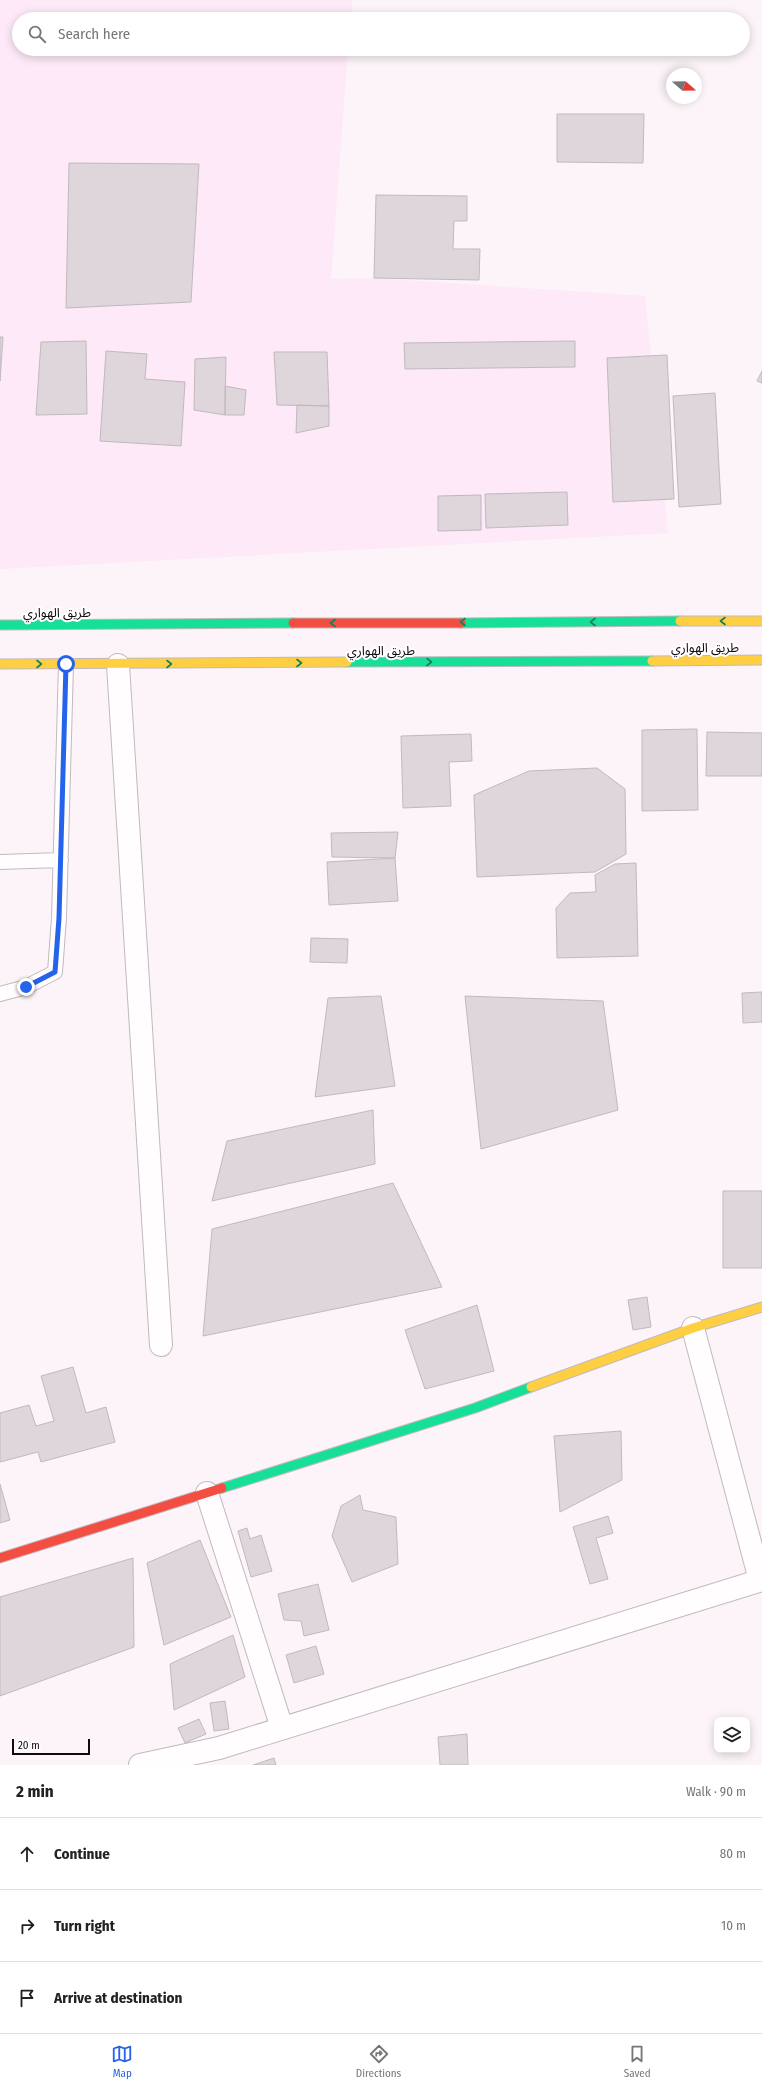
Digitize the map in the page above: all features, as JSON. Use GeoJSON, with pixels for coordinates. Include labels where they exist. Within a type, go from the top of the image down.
{"type":"FeatureCollection","features":[{"type":"Feature","properties":{"kind":"main road","name":"طريق الهواري"},"geometry":{"type":"LineString","coordinates":[[0,625],[762,621]]}},
{"type":"Feature","properties":{"kind":"main road","name":"طريق الهواري"},"geometry":{"type":"LineString","coordinates":[[0,664],[118,665],[762,660]]}},
{"type":"Feature","properties":{"kind":"main road"},"geometry":{"type":"LineString","coordinates":[[0,1558],[475,1408],[693,1328],[762,1307]]}},
{"type":"Feature","properties":{"kind":"street"},"geometry":{"type":"LineString","coordinates":[[118,665],[161,1345]]}},
{"type":"Feature","properties":{"kind":"street"},"geometry":{"type":"LineString","coordinates":[[140,1765],[222,1756],[282,1728],[761,1580],[693,1328]]}},
{"type":"Feature","properties":{"kind":"street"},"geometry":{"type":"LineString","coordinates":[[207,1493],[282,1728]]}},
{"type":"Feature","properties":{"kind":"lane"},"geometry":{"type":"LineString","coordinates":[[0,994],[26,987],[55,972],[61,860],[66,664]]}},
{"type":"Feature","properties":{"kind":"lane"},"geometry":{"type":"LineString","coordinates":[[0,862],[61,860]]}},
{"type":"Feature","properties":{"kind":"shaded area"},"geometry":{"type":"Polygon","coordinates":[[[0,0],[352,0],[351,12],[12,12],[12,56],[347,56],[331,279],[374,278],[645,296],[668,533],[0,569],[0,0]]]}},
{"type":"Feature","properties":{"kind":"building"},"geometry":{"type":"Polygon","coordinates":[[[557,114],[644,114],[643,163],[557,162],[557,114]]]}},
{"type":"Feature","properties":{"kind":"building"},"geometry":{"type":"Polygon","coordinates":[[[69,163],[199,164],[191,302],[66,308],[69,163]]]}},
{"type":"Feature","properties":{"kind":"building"},"geometry":{"type":"Polygon","coordinates":[[[376,195],[467,196],[467,221],[454,221],[453,249],[480,249],[479,280],[374,278],[376,195]]]}},
{"type":"Feature","properties":{"kind":"building"},"geometry":{"type":"Polygon","coordinates":[[[0,337],[3,337],[0,381],[0,337]]]}},
{"type":"Feature","properties":{"kind":"building"},"geometry":{"type":"Polygon","coordinates":[[[86,341],[87,414],[36,415],[41,342],[86,341]]]}},
{"type":"Feature","properties":{"kind":"building"},"geometry":{"type":"Polygon","coordinates":[[[575,341],[575,367],[405,369],[404,343],[575,341]]]}},
{"type":"Feature","properties":{"kind":"building"},"geometry":{"type":"Polygon","coordinates":[[[106,351],[147,354],[145,379],[185,382],[181,446],[100,441],[106,351]]]}},
{"type":"Feature","properties":{"kind":"building"},"geometry":{"type":"Polygon","coordinates":[[[274,352],[327,352],[329,406],[277,405],[274,352]]]}},
{"type":"Feature","properties":{"kind":"building"},"geometry":{"type":"Polygon","coordinates":[[[667,355],[674,499],[613,502],[607,358],[667,355]]]}},
{"type":"Feature","properties":{"kind":"building"},"geometry":{"type":"Polygon","coordinates":[[[226,357],[225,415],[194,410],[195,359],[226,357]]]}},
{"type":"Feature","properties":{"kind":"building"},"geometry":{"type":"Polygon","coordinates":[[[762,371],[762,383],[757,381],[762,371]]]}},
{"type":"Feature","properties":{"kind":"building"},"geometry":{"type":"Polygon","coordinates":[[[225,386],[246,390],[244,415],[225,415],[225,386]]]}},
{"type":"Feature","properties":{"kind":"building"},"geometry":{"type":"Polygon","coordinates":[[[715,393],[721,504],[679,507],[673,396],[715,393]]]}},
{"type":"Feature","properties":{"kind":"building"},"geometry":{"type":"Polygon","coordinates":[[[297,405],[329,406],[329,426],[296,433],[297,405]]]}},
{"type":"Feature","properties":{"kind":"building"},"geometry":{"type":"Polygon","coordinates":[[[567,492],[568,525],[486,528],[485,494],[567,492]]]}},
{"type":"Feature","properties":{"kind":"building"},"geometry":{"type":"Polygon","coordinates":[[[481,495],[481,530],[438,531],[438,496],[481,495]]]}},
{"type":"Feature","properties":{"kind":"building"},"geometry":{"type":"Polygon","coordinates":[[[697,729],[698,810],[642,811],[642,730],[697,729]]]}},
{"type":"Feature","properties":{"kind":"building"},"geometry":{"type":"Polygon","coordinates":[[[707,732],[762,733],[762,776],[706,776],[707,732]]]}},
{"type":"Feature","properties":{"kind":"building"},"geometry":{"type":"Polygon","coordinates":[[[471,734],[472,761],[449,762],[451,806],[403,808],[401,736],[471,734]]]}},
{"type":"Feature","properties":{"kind":"building"},"geometry":{"type":"Polygon","coordinates":[[[597,768],[625,789],[626,854],[595,872],[477,877],[474,795],[529,771],[597,768]]]}},
{"type":"Feature","properties":{"kind":"building"},"geometry":{"type":"Polygon","coordinates":[[[398,832],[395,858],[332,857],[331,833],[398,832]]]}},
{"type":"Feature","properties":{"kind":"building"},"geometry":{"type":"Polygon","coordinates":[[[395,858],[398,901],[329,905],[327,862],[395,858]]]}},
{"type":"Feature","properties":{"kind":"building"},"geometry":{"type":"Polygon","coordinates":[[[636,863],[638,956],[557,958],[556,908],[570,893],[596,892],[595,875],[615,864],[636,863]]]}},
{"type":"Feature","properties":{"kind":"building"},"geometry":{"type":"Polygon","coordinates":[[[311,938],[348,939],[347,963],[310,962],[311,938]]]}},
{"type":"Feature","properties":{"kind":"building"},"geometry":{"type":"Polygon","coordinates":[[[762,992],[762,1022],[743,1023],[742,993],[762,992]]]}},
{"type":"Feature","properties":{"kind":"building"},"geometry":{"type":"Polygon","coordinates":[[[381,996],[395,1086],[315,1097],[328,998],[381,996]]]}},
{"type":"Feature","properties":{"kind":"building"},"geometry":{"type":"Polygon","coordinates":[[[465,996],[603,1001],[618,1110],[481,1149],[465,996]]]}},
{"type":"Feature","properties":{"kind":"building"},"geometry":{"type":"Polygon","coordinates":[[[373,1110],[375,1164],[212,1201],[227,1141],[373,1110]]]}},
{"type":"Feature","properties":{"kind":"building"},"geometry":{"type":"Polygon","coordinates":[[[393,1183],[442,1287],[203,1336],[212,1229],[393,1183]]]}},
{"type":"Feature","properties":{"kind":"building"},"geometry":{"type":"Polygon","coordinates":[[[723,1191],[762,1191],[762,1268],[723,1268],[723,1191]]]}},
{"type":"Feature","properties":{"kind":"building"},"geometry":{"type":"Polygon","coordinates":[[[647,1297],[651,1327],[633,1330],[628,1300],[647,1297]]]}},
{"type":"Feature","properties":{"kind":"building"},"geometry":{"type":"Polygon","coordinates":[[[477,1305],[494,1371],[425,1389],[405,1330],[477,1305]]]}},
{"type":"Feature","properties":{"kind":"building"},"geometry":{"type":"Polygon","coordinates":[[[73,1367],[86,1413],[106,1407],[115,1442],[41,1462],[38,1452],[0,1462],[0,1413],[29,1405],[36,1426],[54,1421],[41,1376],[73,1367]]]}},
{"type":"Feature","properties":{"kind":"building"},"geometry":{"type":"Polygon","coordinates":[[[621,1431],[622,1480],[560,1512],[554,1436],[621,1431]]]}},
{"type":"Feature","properties":{"kind":"building"},"geometry":{"type":"Polygon","coordinates":[[[0,1484],[10,1520],[0,1523],[0,1484]]]}},
{"type":"Feature","properties":{"kind":"building"},"geometry":{"type":"Polygon","coordinates":[[[360,1495],[363,1510],[396,1517],[398,1564],[352,1582],[332,1536],[341,1506],[360,1495]]]}},
{"type":"Feature","properties":{"kind":"building"},"geometry":{"type":"Polygon","coordinates":[[[608,1516],[613,1533],[596,1538],[608,1579],[590,1584],[573,1527],[608,1516]]]}},
{"type":"Feature","properties":{"kind":"building"},"geometry":{"type":"Polygon","coordinates":[[[247,1528],[250,1539],[261,1535],[272,1571],[251,1577],[238,1531],[247,1528]]]}},
{"type":"Feature","properties":{"kind":"building"},"geometry":{"type":"Polygon","coordinates":[[[200,1540],[231,1617],[164,1645],[147,1563],[200,1540]]]}},
{"type":"Feature","properties":{"kind":"building"},"geometry":{"type":"Polygon","coordinates":[[[133,1558],[134,1647],[0,1696],[0,1597],[133,1558]]]}},
{"type":"Feature","properties":{"kind":"building"},"geometry":{"type":"Polygon","coordinates":[[[318,1584],[329,1630],[304,1636],[301,1621],[284,1620],[278,1594],[318,1584]]]}},
{"type":"Feature","properties":{"kind":"building"},"geometry":{"type":"Polygon","coordinates":[[[233,1635],[245,1677],[174,1710],[170,1664],[233,1635]]]}},
{"type":"Feature","properties":{"kind":"building"},"geometry":{"type":"Polygon","coordinates":[[[316,1646],[324,1674],[294,1683],[286,1655],[316,1646]]]}},
{"type":"Feature","properties":{"kind":"building"},"geometry":{"type":"Polygon","coordinates":[[[225,1701],[229,1729],[214,1731],[210,1703],[225,1701]]]}},
{"type":"Feature","properties":{"kind":"building"},"geometry":{"type":"Polygon","coordinates":[[[199,1719],[206,1734],[185,1743],[178,1728],[199,1719]]]}},
{"type":"Feature","properties":{"kind":"building"},"geometry":{"type":"Polygon","coordinates":[[[467,1734],[468,1765],[440,1765],[438,1737],[467,1734]]]}},
{"type":"Feature","properties":{"kind":"building"},"geometry":{"type":"Polygon","coordinates":[[[274,1758],[276,1765],[253,1765],[274,1758]]]}},
{"type":"Feature","properties":{"kind":"traffic: fast"},"geometry":{"type":"LineString","coordinates":[[461,623],[680,621]]}},
{"type":"Feature","properties":{"kind":"traffic: fast"},"geometry":{"type":"LineString","coordinates":[[0,625],[293,623]]}},
{"type":"Feature","properties":{"kind":"traffic: fast"},"geometry":{"type":"LineString","coordinates":[[347,662],[652,661]]}},
{"type":"Feature","properties":{"kind":"traffic: fast"},"geometry":{"type":"LineString","coordinates":[[222,1488],[475,1408],[531,1387]]}},
{"type":"Feature","properties":{"kind":"traffic: slow"},"geometry":{"type":"LineString","coordinates":[[680,621],[762,621]]}},
{"type":"Feature","properties":{"kind":"traffic: slow"},"geometry":{"type":"LineString","coordinates":[[652,661],[762,660]]}},
{"type":"Feature","properties":{"kind":"traffic: slow"},"geometry":{"type":"LineString","coordinates":[[0,664],[347,662]]}},
{"type":"Feature","properties":{"kind":"traffic: slow"},"geometry":{"type":"LineString","coordinates":[[531,1387],[693,1328],[762,1307]]}},
{"type":"Feature","properties":{"kind":"traffic: jam"},"geometry":{"type":"LineString","coordinates":[[293,623],[461,623]]}},
{"type":"Feature","properties":{"kind":"traffic: jam"},"geometry":{"type":"LineString","coordinates":[[0,1558],[222,1488]]}},
{"type":"Feature","properties":{"kind":"route"},"geometry":{"type":"LineString","coordinates":[[26,987],[55,972],[59,918],[66,664]]}}]}
